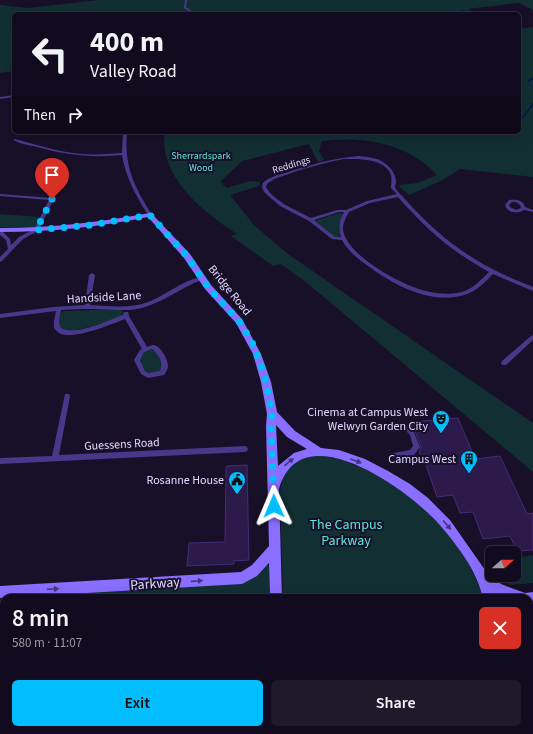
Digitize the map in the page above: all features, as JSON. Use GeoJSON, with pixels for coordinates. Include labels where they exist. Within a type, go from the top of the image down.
{"type":"FeatureCollection","features":[{"type":"Feature","properties":{"kind":"main road"},"geometry":{"type":"LineString","coordinates":[[0,231],[36,230],[91,225],[150,215]]}},
{"type":"Feature","properties":{"kind":"main road","name":"Bridge Road"},"geometry":{"type":"LineString","coordinates":[[150,215],[187,256],[202,278],[239,321],[252,342],[262,368],[272,414],[271,426],[276,594]]}},
{"type":"Feature","properties":{"kind":"main road"},"geometry":{"type":"LineString","coordinates":[[272,414],[291,434],[318,451],[358,461],[377,470],[409,489],[432,508],[449,527],[480,572],[497,588],[511,594]]}},
{"type":"Feature","properties":{"kind":"main road"},"geometry":{"type":"LineString","coordinates":[[274,489],[280,473],[290,461],[303,454],[318,451]]}},
{"type":"Feature","properties":{"kind":"main road","name":"Parkway"},"geometry":{"type":"LineString","coordinates":[[0,592],[242,578],[251,574],[260,567],[274,549]]}},
{"type":"Feature","properties":{"kind":"main road"},"geometry":{"type":"LineString","coordinates":[[480,572],[488,594]]}},
{"type":"Feature","properties":{"kind":"street"},"geometry":{"type":"LineString","coordinates":[[186,0],[185,7],[192,12]]}},
{"type":"Feature","properties":{"kind":"street"},"geometry":{"type":"LineString","coordinates":[[0,98],[12,96]]}},
{"type":"Feature","properties":{"kind":"street"},"geometry":{"type":"LineString","coordinates":[[126,134],[124,154],[130,179],[150,215]]}},
{"type":"Feature","properties":{"kind":"street"},"geometry":{"type":"LineString","coordinates":[[15,140],[60,153],[80,156],[97,157],[124,154]]}},
{"type":"Feature","properties":{"kind":"street","name":"Reddings"},"geometry":{"type":"LineString","coordinates":[[343,239],[334,238],[311,220],[292,211],[276,200],[265,189],[266,183],[273,178],[336,160],[346,158],[362,158],[375,161],[389,168],[394,177],[393,188],[400,195]]}},
{"type":"Feature","properties":{"kind":"street"},"geometry":{"type":"LineString","coordinates":[[0,194],[52,199],[36,230],[22,238],[0,260]]}},
{"type":"Feature","properties":{"kind":"street"},"geometry":{"type":"LineString","coordinates":[[311,220],[339,211],[347,211],[369,202],[400,195],[421,220],[456,250],[493,271],[533,289]]}},
{"type":"Feature","properties":{"kind":"street"},"geometry":{"type":"LineString","coordinates":[[523,208],[533,211]]}},
{"type":"Feature","properties":{"kind":"street"},"geometry":{"type":"LineString","coordinates":[[347,211],[341,224],[343,239],[358,256],[405,286],[433,294],[456,295],[478,286],[493,271]]}},
{"type":"Feature","properties":{"kind":"street"},"geometry":{"type":"LineString","coordinates":[[0,231],[8,240],[10,249]]}},
{"type":"Feature","properties":{"kind":"street"},"geometry":{"type":"LineString","coordinates":[[87,307],[92,275]]}},
{"type":"Feature","properties":{"kind":"street","name":"Handside Lane"},"geometry":{"type":"LineString","coordinates":[[0,316],[87,307],[128,308],[149,304],[202,278]]}},
{"type":"Feature","properties":{"kind":"street"},"geometry":{"type":"LineString","coordinates":[[128,308],[126,316],[145,349]]}},
{"type":"Feature","properties":{"kind":"street"},"geometry":{"type":"LineString","coordinates":[[59,309],[56,324],[59,331],[63,333],[87,330],[126,316]]}},
{"type":"Feature","properties":{"kind":"street"},"geometry":{"type":"LineString","coordinates":[[504,363],[533,337]]}},
{"type":"Feature","properties":{"kind":"street"},"geometry":{"type":"LineString","coordinates":[[156,348],[165,363],[164,370],[151,376],[148,376],[143,372],[137,360],[138,356],[145,349],[156,348]]}},
{"type":"Feature","properties":{"kind":"street"},"geometry":{"type":"LineString","coordinates":[[55,458],[67,396]]}},
{"type":"Feature","properties":{"kind":"street"},"geometry":{"type":"LineString","coordinates":[[389,429],[407,428],[412,431],[417,448],[412,454],[396,455]]}},
{"type":"Feature","properties":{"kind":"street","name":"Guessens Road"},"geometry":{"type":"LineString","coordinates":[[0,461],[245,449]]}},
{"type":"Feature","properties":{"kind":"green space"},"geometry":{"type":"Polygon","coordinates":[[[99,0],[533,0],[533,10],[519,3],[468,9],[473,12],[12,12],[12,71],[0,73],[0,5],[28,8],[99,0]]]}},
{"type":"Feature","properties":{"kind":"green space","name":"Sherrardspark Wood"},"geometry":{"type":"Polygon","coordinates":[[[533,27],[533,177],[460,169],[443,180],[409,195],[398,185],[418,183],[437,175],[412,155],[399,149],[369,141],[338,140],[322,141],[319,151],[324,160],[318,162],[309,144],[242,161],[220,182],[227,188],[250,181],[260,182],[259,186],[230,195],[254,225],[288,254],[533,423],[533,472],[307,283],[281,264],[273,266],[231,236],[237,234],[211,215],[186,192],[176,178],[169,164],[165,148],[165,134],[521,134],[521,29],[533,27]]]}},
{"type":"Feature","properties":{"kind":"green space"},"geometry":{"type":"Polygon","coordinates":[[[340,213],[343,214],[339,229],[340,236],[334,237],[317,222],[317,220],[340,213]]]}},
{"type":"Feature","properties":{"kind":"green space"},"geometry":{"type":"Polygon","coordinates":[[[0,214],[40,217],[36,227],[0,227],[0,214]]]}},
{"type":"Feature","properties":{"kind":"green space"},"geometry":{"type":"Polygon","coordinates":[[[120,309],[123,312],[122,316],[98,325],[68,332],[59,328],[58,324],[61,313],[64,311],[120,309]]]}},
{"type":"Feature","properties":{"kind":"green space"},"geometry":{"type":"Polygon","coordinates":[[[150,349],[157,353],[163,364],[161,371],[153,374],[145,371],[140,359],[143,352],[150,349]]]}},
{"type":"Feature","properties":{"kind":"green space","name":"The Campus Parkway"},"geometry":{"type":"Polygon","coordinates":[[[323,455],[356,465],[386,480],[413,499],[426,510],[455,540],[471,568],[482,594],[283,594],[280,492],[282,482],[288,468],[299,460],[323,455]]]}},
{"type":"Feature","properties":{"kind":"green space"},"geometry":{"type":"Polygon","coordinates":[[[533,555],[533,583],[509,585],[505,582],[521,582],[521,557],[533,555]]]}},
{"type":"Feature","properties":{"kind":"green space"},"geometry":{"type":"Polygon","coordinates":[[[267,565],[269,565],[269,594],[53,594],[236,583],[254,577],[267,565]]]}},
{"type":"Feature","properties":{"kind":"building","name":"Campus West"},"geometry":{"type":"Polygon","coordinates":[[[458,418],[475,459],[500,456],[527,514],[533,513],[533,550],[521,551],[521,546],[515,546],[510,536],[483,539],[473,512],[460,513],[453,495],[437,497],[423,456],[419,453],[421,446],[411,422],[458,418]]]}},
{"type":"Feature","properties":{"kind":"building","name":"Rosanne House"},"geometry":{"type":"Polygon","coordinates":[[[247,465],[249,560],[234,561],[234,564],[187,566],[189,543],[225,542],[226,466],[247,465]]]}},
{"type":"Feature","properties":{"kind":"waterway"},"geometry":{"type":"LineString","coordinates":[[457,12],[465,10]]}},
{"type":"Feature","properties":{"kind":"waterway"},"geometry":{"type":"LineString","coordinates":[[521,119],[533,104]]}},
{"type":"Feature","properties":{"kind":"place","name":"Cinema at Campus West Welwyn Garden City"},"geometry":{"type":"Point","coordinates":[441,434]}},
{"type":"Feature","properties":{"kind":"place","name":"Campus West"},"geometry":{"type":"Point","coordinates":[469,474]}},
{"type":"Feature","properties":{"kind":"place","name":"Rosanne House"},"geometry":{"type":"Point","coordinates":[237,495]}},
{"type":"Feature","properties":{"kind":"route"},"geometry":{"type":"LineString","coordinates":[[52,199],[36,230],[91,225],[150,215],[187,256],[208,287],[239,321],[252,342],[266,382],[272,414],[271,426],[274,506]]}}]}
